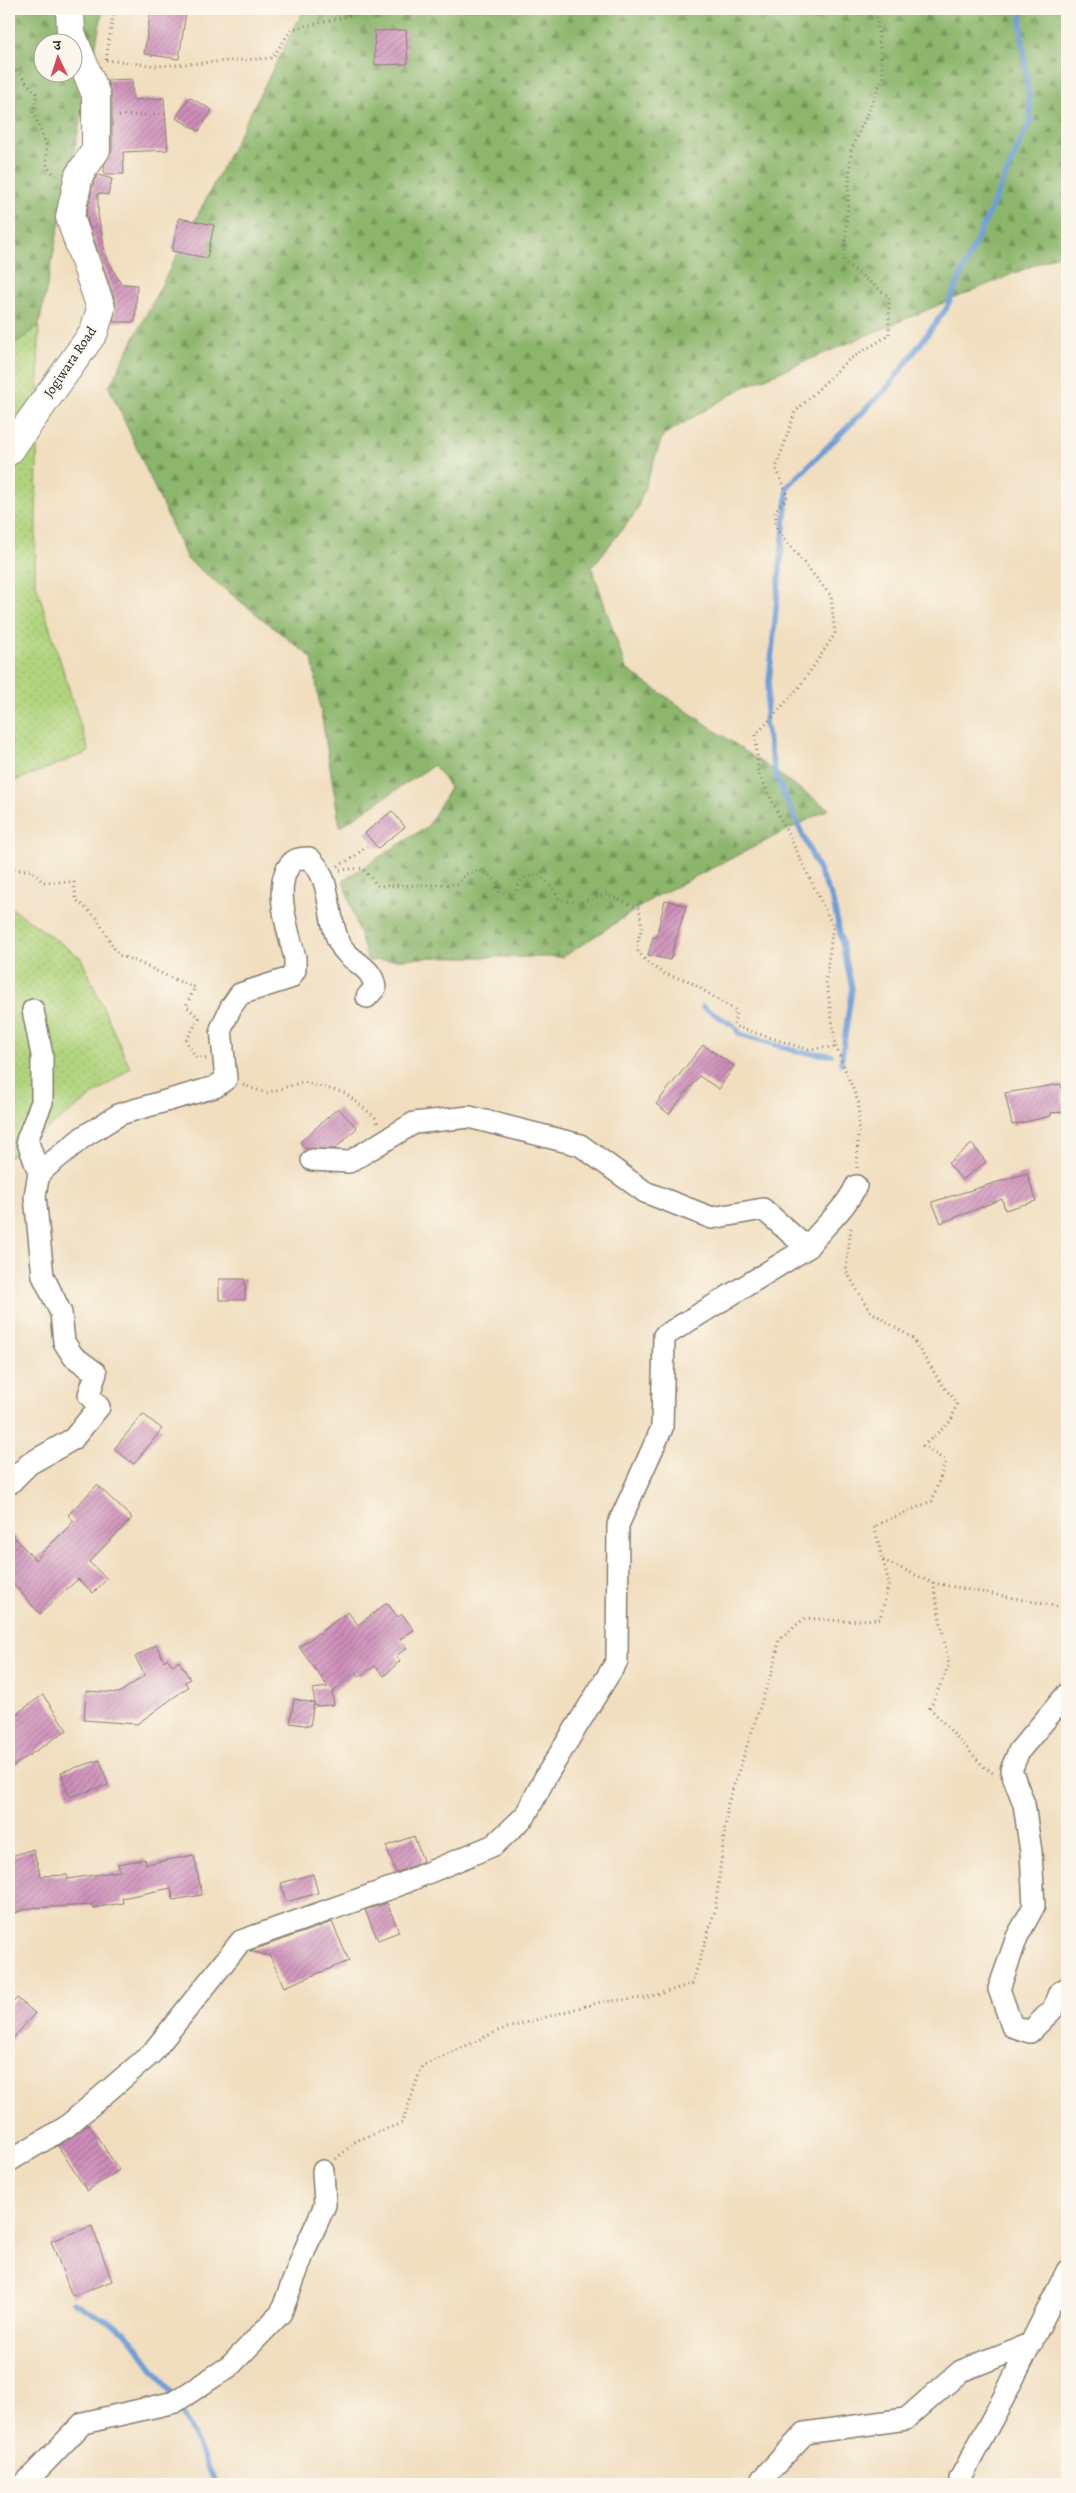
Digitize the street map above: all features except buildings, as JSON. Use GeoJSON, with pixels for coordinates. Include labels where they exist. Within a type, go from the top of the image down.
{"type":"FeatureCollection","features":[{"type":"Feature","properties":{"kind":"street","name":"Jogiwara Road"},"geometry":{"type":"LineString","coordinates":[[9,451],[94,332],[101,308],[70,217],[79,174],[96,150],[96,106],[71,32],[70,9]]}},
{"type":"Feature","properties":{"kind":"street"},"geometry":{"type":"LineString","coordinates":[[39,1173],[83,1137],[120,1114],[215,1087],[226,1079],[221,1028],[231,1007],[240,994],[284,981],[290,978],[295,970],[296,958],[281,892],[282,879],[287,869],[295,860],[309,858],[321,872],[326,883],[335,933],[340,945],[355,962],[370,971],[374,979],[375,988],[367,997]]}},
{"type":"Feature","properties":{"kind":"street"},"geometry":{"type":"LineString","coordinates":[[9,1484],[29,1464],[73,1439],[98,1407],[89,1395],[96,1373],[73,1356],[64,1342],[60,1313],[43,1276],[35,1196],[39,1173],[27,1140],[42,1102],[42,1055],[33,1010]]}},
{"type":"Feature","properties":{"kind":"street"},"geometry":{"type":"LineString","coordinates":[[312,1160],[350,1162],[414,1123],[469,1117],[580,1144],[644,1192],[712,1218],[763,1209],[807,1248]]}},
{"type":"Feature","properties":{"kind":"street"},"geometry":{"type":"LineString","coordinates":[[9,2162],[66,2127],[152,2054],[241,1941],[394,1887],[494,1845],[525,1816],[546,1776],[617,1661],[618,1525],[662,1428],[664,1336],[807,1248],[819,1232],[849,1202],[856,1186]]}},
{"type":"Feature","properties":{"kind":"street"},"geometry":{"type":"LineString","coordinates":[[1067,1694],[1019,1751],[1011,1770],[1024,1804],[1031,1852],[1034,1906],[1017,1937],[999,1989],[1012,2026],[1030,2032],[1052,2009],[1059,1993],[1067,1988]]}},
{"type":"Feature","properties":{"kind":"street"},"geometry":{"type":"LineString","coordinates":[[24,2484],[84,2423],[176,2402],[230,2366],[280,2313],[325,2205],[323,2171]]}},
{"type":"Feature","properties":{"kind":"street"},"geometry":{"type":"LineString","coordinates":[[960,2484],[960,2479],[1032,2343],[1067,2270]]}},
{"type":"Feature","properties":{"kind":"street"},"geometry":{"type":"LineString","coordinates":[[760,2484],[762,2479],[805,2434],[906,2419],[961,2371],[1032,2343]]}},
{"type":"Feature","properties":{"kind":"path"},"geometry":{"type":"LineString","coordinates":[[114,9],[96,106],[168,114]]}},
{"type":"Feature","properties":{"kind":"path"},"geometry":{"type":"LineString","coordinates":[[106,60],[157,66],[272,58],[292,29],[363,13],[365,9]]}},
{"type":"Feature","properties":{"kind":"path"},"geometry":{"type":"LineString","coordinates":[[856,1186],[859,1104],[836,1048],[826,980],[833,926],[758,772],[756,736],[800,686],[835,634],[831,596],[777,530],[775,512],[788,496],[776,468],[795,412],[847,361],[889,335],[889,297],[844,262],[851,151],[883,77],[876,9]]}},
{"type":"Feature","properties":{"kind":"path"},"geometry":{"type":"LineString","coordinates":[[9,63],[37,94],[33,112],[46,144],[47,167],[57,177],[79,174]]}},
{"type":"Feature","properties":{"kind":"path"},"geometry":{"type":"LineString","coordinates":[[321,872],[351,859],[368,846]]}},
{"type":"Feature","properties":{"kind":"path"},"geometry":{"type":"LineString","coordinates":[[321,872],[362,868],[378,886],[396,887],[458,884],[465,874],[480,870],[497,881],[500,893],[516,893],[518,882],[527,875],[539,874],[551,886],[559,899],[578,903],[606,894],[613,896],[639,908],[642,927],[638,940],[638,952],[648,963],[666,975],[686,980],[736,1011],[734,1026],[806,1049],[836,1048]]}},
{"type":"Feature","properties":{"kind":"path"},"geometry":{"type":"LineString","coordinates":[[9,870],[31,870],[44,882],[74,882],[76,900],[96,918],[118,955],[139,962],[175,981],[195,987],[186,1006],[199,1018],[186,1041],[196,1057],[217,1062],[226,1079],[266,1093],[303,1082],[345,1093],[375,1117],[387,1140]]}},
{"type":"Feature","properties":{"kind":"path"},"geometry":{"type":"LineString","coordinates":[[323,2171],[356,2141],[402,2123],[422,2066],[500,2030],[600,2002],[646,1998],[692,1984],[715,1911],[728,1803],[775,1662],[779,1640],[806,1618],[842,1622],[880,1619],[889,1583],[874,1526],[932,1501],[946,1460],[923,1446],[951,1421],[957,1403],[912,1338],[870,1311],[846,1271],[852,1224]]}},
{"type":"Feature","properties":{"kind":"path"},"geometry":{"type":"LineString","coordinates":[[883,1560],[933,1583],[1067,1608]]}},
{"type":"Feature","properties":{"kind":"path"},"geometry":{"type":"LineString","coordinates":[[933,1583],[949,1665],[930,1708],[984,1766],[1019,1791]]}},
{"type":"Feature","properties":{"kind":"green space"},"geometry":{"type":"Polygon","coordinates":[[[9,9],[103,9],[39,325],[9,348],[9,9]]]}},
{"type":"Feature","properties":{"kind":"green space"},"geometry":{"type":"Polygon","coordinates":[[[304,9],[1067,9],[1067,251],[744,387],[663,435],[636,512],[592,567],[626,669],[829,809],[655,897],[563,957],[438,957],[368,961],[343,880],[428,826],[450,788],[434,765],[340,827],[312,658],[187,559],[109,387],[304,9]]]}},
{"type":"Feature","properties":{"kind":"green space"},"geometry":{"type":"Polygon","coordinates":[[[39,325],[35,581],[89,752],[9,783],[9,348],[39,325]]]}},
{"type":"Feature","properties":{"kind":"green space"},"geometry":{"type":"Polygon","coordinates":[[[9,906],[81,958],[130,1068],[9,1157],[9,906]]]}},
{"type":"Feature","properties":{"kind":"waterway"},"geometry":{"type":"LineString","coordinates":[[841,1063],[852,988],[833,901],[776,777],[765,723],[788,486],[889,386],[946,309],[1031,119],[1021,26],[1022,9]]}},
{"type":"Feature","properties":{"kind":"waterway"},"geometry":{"type":"LineString","coordinates":[[703,1007],[734,1026],[740,1034],[799,1052],[831,1055]]}},
{"type":"Feature","properties":{"kind":"waterway"},"geometry":{"type":"LineString","coordinates":[[73,2302],[126,2332],[171,2393]]}},
{"type":"Feature","properties":{"kind":"waterway"},"geometry":{"type":"LineString","coordinates":[[183,2413],[216,2484]]}}]}
